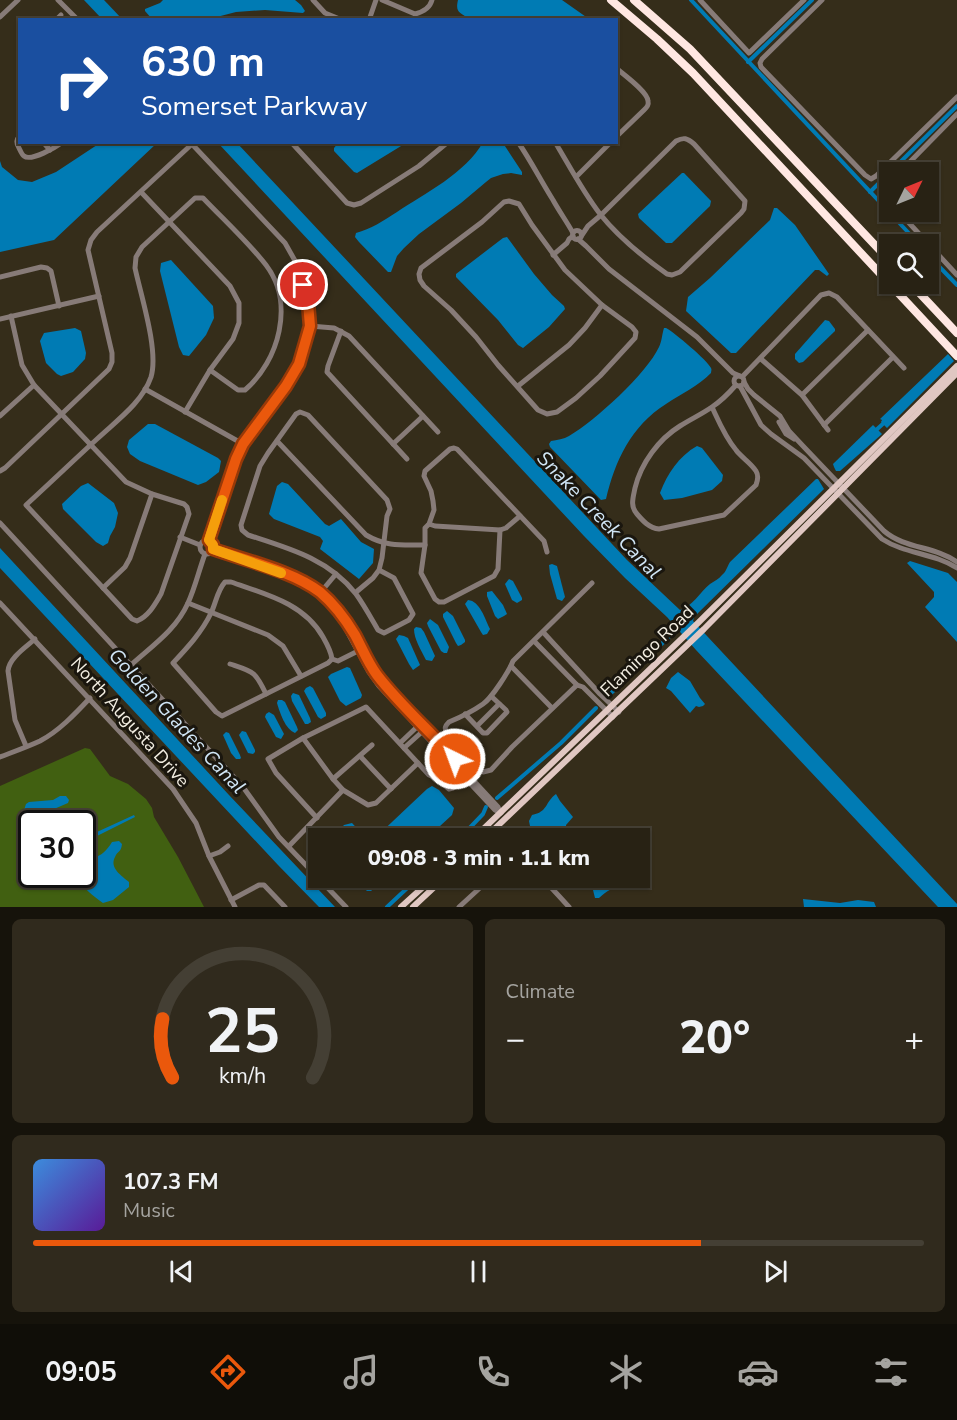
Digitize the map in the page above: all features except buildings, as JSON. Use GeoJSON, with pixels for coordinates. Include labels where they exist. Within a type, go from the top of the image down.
{"type":"FeatureCollection","features":[{"type":"Feature","properties":{"kind":"highway"},"geometry":{"type":"LineString","coordinates":[[611,0],[693,73],[957,356]]}},
{"type":"Feature","properties":{"kind":"highway"},"geometry":{"type":"LineString","coordinates":[[634,0],[690,50],[879,249]]}},
{"type":"Feature","properties":{"kind":"highway"},"geometry":{"type":"LineString","coordinates":[[921,294],[954,329]]}},
{"type":"Feature","properties":{"kind":"main road"},"geometry":{"type":"LineString","coordinates":[[841,485],[957,366]]}},
{"type":"Feature","properties":{"kind":"main road"},"geometry":{"type":"LineString","coordinates":[[841,485],[957,373]]}},
{"type":"Feature","properties":{"kind":"main road","name":"Flamingo Road"},"geometry":{"type":"LineString","coordinates":[[496,828],[704,629],[841,485]]}},
{"type":"Feature","properties":{"kind":"main road","name":"Flamingo Road"},"geometry":{"type":"LineString","coordinates":[[485,828],[836,491]]}},
{"type":"Feature","properties":{"kind":"main road"},"geometry":{"type":"LineString","coordinates":[[401,907],[422,888]]}},
{"type":"Feature","properties":{"kind":"main road"},"geometry":{"type":"LineString","coordinates":[[413,907],[433,888]]}},
{"type":"Feature","properties":{"kind":"street"},"geometry":{"type":"LineString","coordinates":[[0,17],[18,0]]}},
{"type":"Feature","properties":{"kind":"street"},"geometry":{"type":"LineString","coordinates":[[58,0],[74,18]]}},
{"type":"Feature","properties":{"kind":"street"},"geometry":{"type":"LineString","coordinates":[[313,0],[325,13],[337,18]]}},
{"type":"Feature","properties":{"kind":"street"},"geometry":{"type":"LineString","coordinates":[[370,18],[376,0]]}},
{"type":"Feature","properties":{"kind":"street"},"geometry":{"type":"LineString","coordinates":[[382,0],[415,14],[429,7],[432,0]]}},
{"type":"Feature","properties":{"kind":"street"},"geometry":{"type":"LineString","coordinates":[[700,0],[749,52],[804,0]]}},
{"type":"Feature","properties":{"kind":"street"},"geometry":{"type":"LineString","coordinates":[[822,0],[760,63],[761,67],[864,175],[871,179],[876,176],[957,97]]}},
{"type":"Feature","properties":{"kind":"street"},"geometry":{"type":"LineString","coordinates":[[618,70],[646,94],[648,101],[644,110],[618,136]]}},
{"type":"Feature","properties":{"kind":"street"},"geometry":{"type":"LineString","coordinates":[[910,162],[957,114]]}},
{"type":"Feature","properties":{"kind":"street"},"geometry":{"type":"LineString","coordinates":[[18,138],[17,145],[26,158],[50,150],[60,144]]}},
{"type":"Feature","properties":{"kind":"street"},"geometry":{"type":"LineString","coordinates":[[553,255],[601,215],[676,141],[684,138],[694,144],[742,197],[745,204],[741,213],[680,272],[667,274],[639,254],[601,215],[556,144]]}},
{"type":"Feature","properties":{"kind":"street"},"geometry":{"type":"LineString","coordinates":[[45,144],[50,150]]}},
{"type":"Feature","properties":{"kind":"street"},"geometry":{"type":"LineString","coordinates":[[0,471],[111,366],[112,353],[88,250],[97,232],[190,144]]}},
{"type":"Feature","properties":{"kind":"street"},"geometry":{"type":"LineString","coordinates":[[192,144],[285,243],[298,266],[308,303],[310,326],[299,364],[286,386],[243,444],[209,540]]}},
{"type":"Feature","properties":{"kind":"street"},"geometry":{"type":"LineString","coordinates":[[295,144],[347,203],[354,205],[361,203],[419,166],[446,144]]}},
{"type":"Feature","properties":{"kind":"street"},"geometry":{"type":"LineString","coordinates":[[519,144],[552,200],[586,246],[609,269],[698,338],[733,373],[761,425],[804,458],[888,543],[906,550],[940,556],[957,568]]}},
{"type":"Feature","properties":{"kind":"street"},"geometry":{"type":"LineString","coordinates":[[576,177],[609,144]]}},
{"type":"Feature","properties":{"kind":"street"},"geometry":{"type":"LineString","coordinates":[[141,192],[230,285],[239,303],[239,323],[233,339],[210,370],[185,411]]}},
{"type":"Feature","properties":{"kind":"street"},"geometry":{"type":"LineString","coordinates":[[11,316],[22,365],[34,385],[90,445],[126,482],[188,507],[189,514],[161,594],[144,618],[137,621],[132,619],[26,505],[90,445],[135,402],[145,389],[151,376],[152,339],[135,268],[136,257],[142,247],[195,198],[199,197],[203,198],[267,267],[280,299],[280,331],[275,346],[267,363],[251,385],[245,390],[238,390],[210,370]]}},
{"type":"Feature","properties":{"kind":"street"},"geometry":{"type":"LineString","coordinates":[[513,201],[519,204],[553,255],[565,270],[602,305],[636,332],[630,344],[592,384],[557,412],[547,414],[538,410],[476,337],[424,286],[418,274],[421,268],[482,222],[504,202],[513,201]]}},
{"type":"Feature","properties":{"kind":"street"},"geometry":{"type":"LineString","coordinates":[[908,222],[957,275]]}},
{"type":"Feature","properties":{"kind":"street"},"geometry":{"type":"LineString","coordinates":[[0,277],[41,267],[47,268],[51,271],[59,306]]}},
{"type":"Feature","properties":{"kind":"street"},"geometry":{"type":"LineString","coordinates":[[712,407],[727,438],[744,460],[754,468],[758,477],[756,485],[724,515],[659,529],[648,526],[632,504],[636,484],[653,451],[678,427],[712,407],[821,295],[829,293],[837,297],[904,368]]}},
{"type":"Feature","properties":{"kind":"street"},"geometry":{"type":"LineString","coordinates":[[0,319],[99,296]]}},
{"type":"Feature","properties":{"kind":"street"},"geometry":{"type":"LineString","coordinates":[[518,386],[569,345],[602,305]]}},
{"type":"Feature","properties":{"kind":"street"},"geometry":{"type":"LineString","coordinates":[[310,326],[334,328],[349,336],[438,432]]}},
{"type":"Feature","properties":{"kind":"street"},"geometry":{"type":"LineString","coordinates":[[802,394],[868,330]]}},
{"type":"Feature","properties":{"kind":"street"},"geometry":{"type":"LineString","coordinates":[[341,332],[327,372],[407,459]]}},
{"type":"Feature","properties":{"kind":"street"},"geometry":{"type":"LineString","coordinates":[[761,359],[802,394],[826,427],[893,357]]}},
{"type":"Feature","properties":{"kind":"street"},"geometry":{"type":"LineString","coordinates":[[739,381],[780,416],[802,446],[889,536],[957,562]]}},
{"type":"Feature","properties":{"kind":"street"},"geometry":{"type":"LineString","coordinates":[[0,416],[34,385]]}},
{"type":"Feature","properties":{"kind":"street"},"geometry":{"type":"LineString","coordinates":[[145,389],[243,444]]}},
{"type":"Feature","properties":{"kind":"street"},"geometry":{"type":"LineString","coordinates":[[355,593],[379,570],[385,525],[390,509],[389,503],[308,415],[300,412],[296,414],[260,466],[241,525],[242,530],[248,535],[296,550],[319,561],[355,593],[378,630],[388,632],[409,620],[413,614],[394,578],[379,570]]}},
{"type":"Feature","properties":{"kind":"street"},"geometry":{"type":"LineString","coordinates":[[775,413],[786,434],[802,446]]}},
{"type":"Feature","properties":{"kind":"street"},"geometry":{"type":"LineString","coordinates":[[393,444],[423,416]]}},
{"type":"Feature","properties":{"kind":"street"},"geometry":{"type":"LineString","coordinates":[[277,441],[366,535],[393,545],[425,545]]}},
{"type":"Feature","properties":{"kind":"street"},"geometry":{"type":"LineString","coordinates":[[500,530],[497,573],[444,602],[435,599],[421,573],[425,528],[434,510],[431,491],[424,476],[425,471],[454,448],[544,542],[547,552]]}},
{"type":"Feature","properties":{"kind":"street"},"geometry":{"type":"LineString","coordinates":[[103,588],[125,567],[130,558],[152,494]]}},
{"type":"Feature","properties":{"kind":"street"},"geometry":{"type":"LineString","coordinates":[[429,524],[500,530],[506,528],[520,516]]}},
{"type":"Feature","properties":{"kind":"street"},"geometry":{"type":"LineString","coordinates":[[0,523],[243,787],[279,837],[346,907]]}},
{"type":"Feature","properties":{"kind":"street"},"geometry":{"type":"LineString","coordinates":[[180,537],[200,545]]}},
{"type":"Feature","properties":{"kind":"street"},"geometry":{"type":"LineString","coordinates":[[200,545],[205,540],[209,540]]}},
{"type":"Feature","properties":{"kind":"street"},"geometry":{"type":"LineString","coordinates":[[209,540],[213,549]]}},
{"type":"Feature","properties":{"kind":"street"},"geometry":{"type":"LineString","coordinates":[[200,545],[201,551],[205,554]]}},
{"type":"Feature","properties":{"kind":"street"},"geometry":{"type":"LineString","coordinates":[[205,554],[209,554],[213,549]]}},
{"type":"Feature","properties":{"kind":"street"},"geometry":{"type":"LineString","coordinates":[[213,549],[270,568],[301,581],[320,593],[340,613],[376,673],[391,692],[507,818]]}},
{"type":"Feature","properties":{"kind":"street"},"geometry":{"type":"LineString","coordinates":[[132,667],[178,619],[188,603],[205,554]]}},
{"type":"Feature","properties":{"kind":"street"},"geometry":{"type":"LineString","coordinates":[[320,593],[336,574]]}},
{"type":"Feature","properties":{"kind":"street"},"geometry":{"type":"LineString","coordinates":[[225,582],[281,599],[299,610],[317,626],[332,653],[332,659],[222,716],[173,663],[195,640],[211,613],[225,582]]}},
{"type":"Feature","properties":{"kind":"street"},"geometry":{"type":"LineString","coordinates":[[577,685],[494,767],[486,772],[483,772],[447,734],[445,729],[449,722],[483,705],[506,676],[513,661],[592,583]]}},
{"type":"Feature","properties":{"kind":"street"},"geometry":{"type":"LineString","coordinates":[[188,603],[268,635],[283,646],[301,676]]}},
{"type":"Feature","properties":{"kind":"street","name":"North Augusta Drive"},"geometry":{"type":"LineString","coordinates":[[1,606],[35,639],[173,789],[195,823],[235,907]]}},
{"type":"Feature","properties":{"kind":"street"},"geometry":{"type":"LineString","coordinates":[[543,632],[610,709]]}},
{"type":"Feature","properties":{"kind":"street"},"geometry":{"type":"LineString","coordinates":[[26,746],[15,720],[8,666],[35,639]]}},
{"type":"Feature","properties":{"kind":"street"},"geometry":{"type":"LineString","coordinates":[[534,641],[577,685],[583,687],[616,714]]}},
{"type":"Feature","properties":{"kind":"street"},"geometry":{"type":"LineString","coordinates":[[332,659],[338,661],[356,652]]}},
{"type":"Feature","properties":{"kind":"street"},"geometry":{"type":"LineString","coordinates":[[230,664],[252,671],[258,677],[266,694]]}},
{"type":"Feature","properties":{"kind":"street"},"geometry":{"type":"LineString","coordinates":[[511,666],[552,708]]}},
{"type":"Feature","properties":{"kind":"street"},"geometry":{"type":"LineString","coordinates":[[465,714],[485,734],[506,714],[506,710],[491,696]]}},
{"type":"Feature","properties":{"kind":"street"},"geometry":{"type":"LineString","coordinates":[[0,757],[39,741],[56,731],[90,698]]}},
{"type":"Feature","properties":{"kind":"street"},"geometry":{"type":"LineString","coordinates":[[477,726],[499,704]]}},
{"type":"Feature","properties":{"kind":"street"},"geometry":{"type":"LineString","coordinates":[[317,818],[276,773],[268,759],[303,738],[366,707],[429,775],[436,777],[449,789],[459,782]]}},
{"type":"Feature","properties":{"kind":"street"},"geometry":{"type":"LineString","coordinates":[[402,746],[419,725]]}},
{"type":"Feature","properties":{"kind":"street"},"geometry":{"type":"LineString","coordinates":[[402,746],[424,730]]}},
{"type":"Feature","properties":{"kind":"street"},"geometry":{"type":"LineString","coordinates":[[303,738],[343,790],[368,805],[372,805],[418,763]]}},
{"type":"Feature","properties":{"kind":"street"},"geometry":{"type":"LineString","coordinates":[[333,779],[372,745]]}},
{"type":"Feature","properties":{"kind":"street"},"geometry":{"type":"LineString","coordinates":[[360,756],[391,789]]}},
{"type":"Feature","properties":{"kind":"street"},"geometry":{"type":"LineString","coordinates":[[289,846],[343,790]]}},
{"type":"Feature","properties":{"kind":"street"},"geometry":{"type":"LineString","coordinates":[[209,856],[228,846]]}},
{"type":"Feature","properties":{"kind":"street"},"geometry":{"type":"LineString","coordinates":[[459,907],[489,882],[531,878],[547,883],[569,907]]}},
{"type":"Feature","properties":{"kind":"street"},"geometry":{"type":"LineString","coordinates":[[231,900],[259,885],[264,885],[285,907]]}},
{"type":"Feature","properties":{"kind":"green space"},"geometry":{"type":"Polygon","coordinates":[[[85,748],[90,749],[110,776],[128,784],[146,799],[204,907],[0,907],[0,786],[85,748]]]}},
{"type":"Feature","properties":{"kind":"water"},"geometry":{"type":"Polygon","coordinates":[[[84,0],[104,0],[121,18],[101,18],[84,0]]]}},
{"type":"Feature","properties":{"kind":"water"},"geometry":{"type":"Polygon","coordinates":[[[163,0],[295,0],[305,11],[303,13],[265,10],[236,12],[213,18],[151,18],[145,9],[163,0]]]}},
{"type":"Feature","properties":{"kind":"water"},"geometry":{"type":"Polygon","coordinates":[[[458,0],[562,0],[588,18],[468,18],[458,10],[458,0]]]}},
{"type":"Feature","properties":{"kind":"water"},"geometry":{"type":"Polygon","coordinates":[[[98,144],[156,144],[54,240],[0,252],[0,161],[2,167],[18,180],[32,182],[56,172],[98,144]]]}},
{"type":"Feature","properties":{"kind":"water"},"geometry":{"type":"Polygon","coordinates":[[[219,144],[238,144],[627,560],[680,610],[688,606],[706,587],[721,576],[730,562],[818,479],[824,489],[694,617],[693,621],[957,904],[957,907],[938,907],[667,617],[584,536],[219,144]]]}},
{"type":"Feature","properties":{"kind":"water"},"geometry":{"type":"Polygon","coordinates":[[[337,144],[404,144],[357,173],[334,151],[337,144]]]}},
{"type":"Feature","properties":{"kind":"water"},"geometry":{"type":"Polygon","coordinates":[[[482,144],[504,144],[522,175],[511,173],[491,178],[419,234],[397,256],[391,272],[388,272],[359,242],[355,237],[356,233],[382,222],[444,182],[476,153],[482,144]]]}},
{"type":"Feature","properties":{"kind":"water"},"geometry":{"type":"Polygon","coordinates":[[[682,173],[711,201],[710,206],[672,243],[666,243],[639,218],[638,214],[682,173]]]}},
{"type":"Feature","properties":{"kind":"water"},"geometry":{"type":"Polygon","coordinates":[[[774,208],[777,208],[795,225],[829,274],[827,276],[815,270],[736,353],[731,353],[686,311],[688,297],[770,220],[774,208]]]}},
{"type":"Feature","properties":{"kind":"water"},"geometry":{"type":"Polygon","coordinates":[[[507,237],[534,274],[565,309],[549,327],[523,348],[456,277],[456,274],[507,237]]]}},
{"type":"Feature","properties":{"kind":"water"},"geometry":{"type":"Polygon","coordinates":[[[171,260],[213,306],[214,318],[206,335],[189,356],[183,355],[179,347],[160,271],[161,263],[171,260]]]}},
{"type":"Feature","properties":{"kind":"water"},"geometry":{"type":"Polygon","coordinates":[[[825,320],[829,321],[835,331],[803,362],[799,363],[795,359],[795,354],[825,320]]]}},
{"type":"Feature","properties":{"kind":"water"},"geometry":{"type":"Polygon","coordinates":[[[75,328],[81,331],[86,353],[85,359],[73,372],[61,376],[46,363],[40,341],[44,333],[75,328]]]}},
{"type":"Feature","properties":{"kind":"water"},"geometry":{"type":"Polygon","coordinates":[[[664,328],[698,353],[709,364],[711,373],[643,423],[620,458],[606,499],[601,500],[549,444],[551,441],[567,437],[580,429],[632,383],[653,358],[660,345],[664,328]]]}},
{"type":"Feature","properties":{"kind":"water"},"geometry":{"type":"Polygon","coordinates":[[[948,354],[954,361],[887,428],[880,419],[948,354]]]}},
{"type":"Feature","properties":{"kind":"water"},"geometry":{"type":"Polygon","coordinates":[[[148,424],[155,424],[218,458],[221,461],[219,472],[198,485],[140,461],[130,454],[127,447],[129,440],[148,424]]]}},
{"type":"Feature","properties":{"kind":"water"},"geometry":{"type":"Polygon","coordinates":[[[873,425],[882,434],[840,471],[836,471],[833,464],[873,425]]]}},
{"type":"Feature","properties":{"kind":"water"},"geometry":{"type":"Polygon","coordinates":[[[697,446],[702,448],[723,475],[722,481],[712,490],[664,500],[660,493],[670,472],[679,460],[697,446]]]}},
{"type":"Feature","properties":{"kind":"water"},"geometry":{"type":"Polygon","coordinates":[[[282,482],[288,484],[325,524],[329,526],[341,519],[361,542],[374,549],[373,563],[359,579],[320,549],[323,541],[320,537],[274,519],[269,514],[277,486],[282,482]]]}},
{"type":"Feature","properties":{"kind":"water"},"geometry":{"type":"Polygon","coordinates":[[[88,483],[114,503],[118,513],[108,543],[103,546],[96,542],[63,509],[62,504],[81,486],[88,483]]]}},
{"type":"Feature","properties":{"kind":"water"},"geometry":{"type":"Polygon","coordinates":[[[0,548],[308,878],[308,888],[317,888],[335,907],[319,907],[0,568],[0,548]]]}},
{"type":"Feature","properties":{"kind":"water"},"geometry":{"type":"Polygon","coordinates":[[[910,561],[948,573],[957,582],[957,642],[925,607],[934,597],[934,592],[907,563],[910,561]]]}},
{"type":"Feature","properties":{"kind":"water"},"geometry":{"type":"Polygon","coordinates":[[[549,565],[557,566],[565,597],[562,601],[557,599],[550,574],[549,565]]]}},
{"type":"Feature","properties":{"kind":"water"},"geometry":{"type":"Polygon","coordinates":[[[509,579],[513,581],[522,598],[517,603],[512,600],[505,584],[509,579]]]}},
{"type":"Feature","properties":{"kind":"water"},"geometry":{"type":"Polygon","coordinates":[[[492,591],[507,614],[498,619],[487,596],[487,592],[492,591]]]}},
{"type":"Feature","properties":{"kind":"water"},"geometry":{"type":"Polygon","coordinates":[[[468,600],[482,611],[490,629],[487,634],[483,635],[465,604],[468,600]]]}},
{"type":"Feature","properties":{"kind":"water"},"geometry":{"type":"Polygon","coordinates":[[[447,611],[453,616],[465,640],[461,645],[458,646],[456,643],[443,617],[447,611]]]}},
{"type":"Feature","properties":{"kind":"water"},"geometry":{"type":"Polygon","coordinates":[[[430,619],[438,625],[449,647],[447,653],[441,651],[428,626],[430,619]]]}},
{"type":"Feature","properties":{"kind":"water"},"geometry":{"type":"Polygon","coordinates":[[[416,627],[421,628],[424,632],[435,656],[432,661],[426,660],[418,644],[414,633],[416,627]]]}},
{"type":"Feature","properties":{"kind":"water"},"geometry":{"type":"Polygon","coordinates":[[[399,635],[408,638],[420,665],[413,670],[396,639],[399,635]]]}},
{"type":"Feature","properties":{"kind":"water"},"geometry":{"type":"Polygon","coordinates":[[[347,667],[350,668],[362,695],[361,698],[346,706],[340,701],[328,677],[347,667]]]}},
{"type":"Feature","properties":{"kind":"water"},"geometry":{"type":"Polygon","coordinates":[[[678,672],[690,681],[705,704],[696,706],[690,713],[666,688],[671,678],[678,672]]]}},
{"type":"Feature","properties":{"kind":"water"},"geometry":{"type":"Polygon","coordinates":[[[310,686],[326,713],[326,716],[321,719],[304,691],[310,686]]]}},
{"type":"Feature","properties":{"kind":"water"},"geometry":{"type":"Polygon","coordinates":[[[293,693],[299,695],[310,718],[311,722],[308,724],[305,724],[292,701],[293,693]]]}},
{"type":"Feature","properties":{"kind":"water"},"geometry":{"type":"Polygon","coordinates":[[[278,700],[285,702],[298,730],[295,733],[283,720],[278,700]]]}},
{"type":"Feature","properties":{"kind":"water"},"geometry":{"type":"Polygon","coordinates":[[[269,712],[274,715],[284,734],[281,739],[276,737],[265,717],[269,712]]]}},
{"type":"Feature","properties":{"kind":"water"},"geometry":{"type":"Polygon","coordinates":[[[242,731],[246,732],[255,750],[253,754],[248,753],[239,735],[242,731]]]}},
{"type":"Feature","properties":{"kind":"water"},"geometry":{"type":"Polygon","coordinates":[[[226,732],[229,733],[240,759],[236,759],[231,753],[223,735],[226,732]]]}},
{"type":"Feature","properties":{"kind":"water"},"geometry":{"type":"Polygon","coordinates":[[[432,786],[439,790],[454,808],[452,815],[438,828],[386,828],[432,786]]]}},
{"type":"Feature","properties":{"kind":"water"},"geometry":{"type":"Polygon","coordinates":[[[556,794],[573,817],[566,828],[530,826],[529,821],[532,815],[541,812],[556,794]]]}},
{"type":"Feature","properties":{"kind":"water"},"geometry":{"type":"Polygon","coordinates":[[[66,796],[69,800],[68,803],[54,809],[24,810],[29,802],[53,800],[66,796]]]}},
{"type":"Feature","properties":{"kind":"water"},"geometry":{"type":"Polygon","coordinates":[[[134,815],[135,817],[96,836],[96,832],[134,815]]]}},
{"type":"Feature","properties":{"kind":"water"},"geometry":{"type":"Polygon","coordinates":[[[352,823],[357,828],[341,828],[352,823]]]}},
{"type":"Feature","properties":{"kind":"water"},"geometry":{"type":"Polygon","coordinates":[[[119,841],[122,844],[121,849],[115,857],[114,865],[129,882],[129,887],[113,900],[103,903],[86,888],[96,888],[96,857],[104,852],[112,842],[119,841]]]}},
{"type":"Feature","properties":{"kind":"water"},"geometry":{"type":"Polygon","coordinates":[[[591,888],[614,888],[599,898],[595,898],[591,888]]]}},
{"type":"Feature","properties":{"kind":"water"},"geometry":{"type":"Polygon","coordinates":[[[803,899],[840,903],[858,900],[874,902],[876,907],[804,907],[803,899]]]}},
{"type":"Feature","properties":{"kind":"waterway"},"geometry":{"type":"LineString","coordinates":[[691,0],[910,234]]}},
{"type":"Feature","properties":{"kind":"waterway"},"geometry":{"type":"LineString","coordinates":[[748,62],[812,0]]}},
{"type":"Feature","properties":{"kind":"waterway"},"geometry":{"type":"LineString","coordinates":[[870,192],[957,106]]}},
{"type":"Feature","properties":{"kind":"waterway"},"geometry":{"type":"LineString","coordinates":[[939,266],[957,285]]}},
{"type":"Feature","properties":{"kind":"waterway"},"geometry":{"type":"LineString","coordinates":[[874,432],[886,421]]}},
{"type":"Feature","properties":{"kind":"waterway"},"geometry":{"type":"LineString","coordinates":[[610,694],[681,625]]}},
{"type":"Feature","properties":{"kind":"waterway"},"geometry":{"type":"LineString","coordinates":[[497,798],[561,743],[596,708]]}},
{"type":"Feature","properties":{"kind":"waterway"},"geometry":{"type":"LineString","coordinates":[[470,828],[483,814],[486,807]]}},
{"type":"Feature","properties":{"kind":"waterway"},"geometry":{"type":"LineString","coordinates":[[387,907],[407,888]]}},
{"type":"Feature","properties":{"kind":"slow traffic"},"geometry":{"type":"LineString","coordinates":[[222,500],[209,540],[213,549],[281,573]]}},
{"type":"Feature","properties":{"kind":"route"},"geometry":{"type":"LineString","coordinates":[[303,285],[308,303],[310,326],[299,364],[286,386],[243,444],[209,540],[213,549],[270,568],[301,581],[320,593],[340,613],[385,685],[455,759]]}},
{"type":"Feature","properties":{"kind":"water label","name":"Snake Creek Canal"},"geometry":{"type":"Point","coordinates":[599,515]}},
{"type":"Feature","properties":{"kind":"water label","name":"Golden Glades Canal"},"geometry":{"type":"Point","coordinates":[177,721]}}]}
